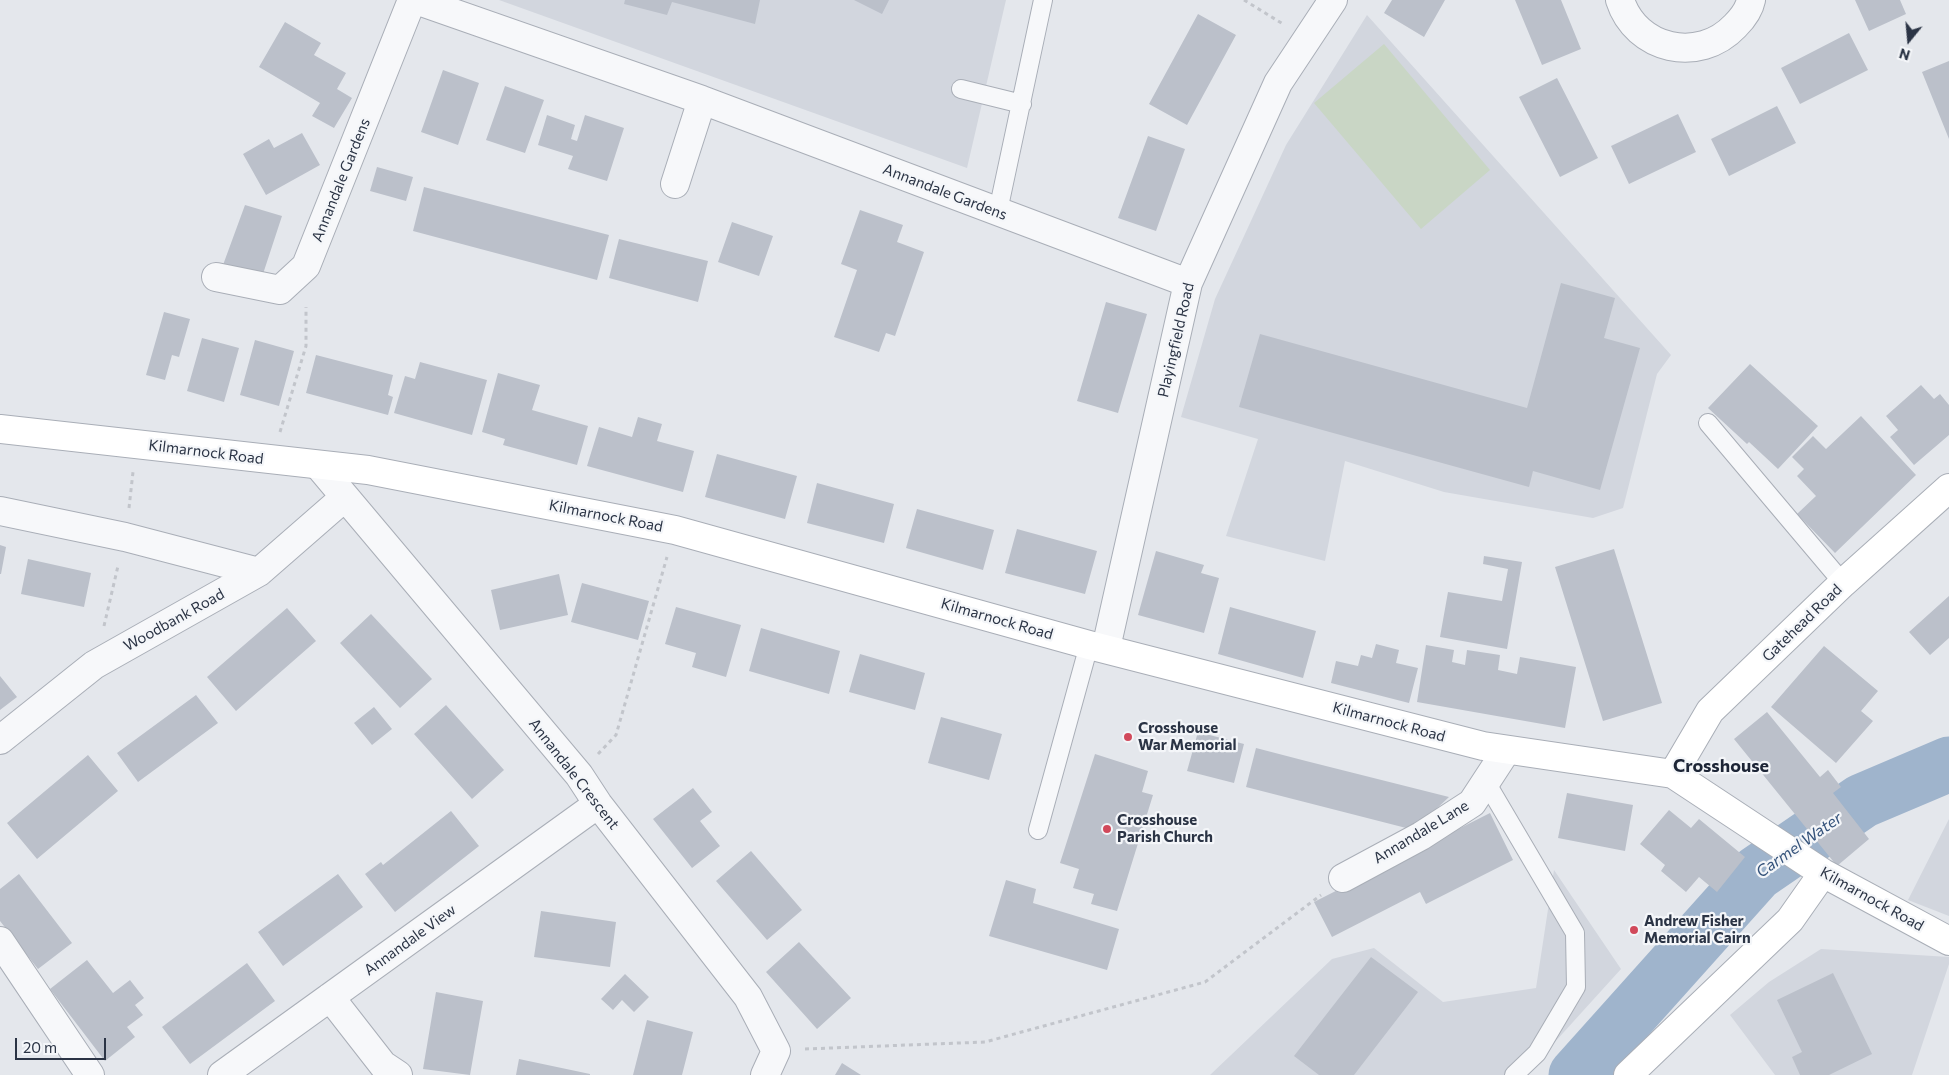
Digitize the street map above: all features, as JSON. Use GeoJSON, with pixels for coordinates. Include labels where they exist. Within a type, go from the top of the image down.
{"type":"FeatureCollection","features":[{"type":"Feature","properties":{"kind":"main road","name":"Kilmarnock Road"},"geometry":{"type":"LineString","coordinates":[[0,429],[368,470],[675,530],[1097,647],[1506,751],[1673,774],[1824,873],[1949,941]]}},
{"type":"Feature","properties":{"kind":"main road","name":"Gatehead Road"},"geometry":{"type":"LineString","coordinates":[[1673,774],[1710,711],[1844,583],[1949,488]]}},
{"type":"Feature","properties":{"kind":"main road"},"geometry":{"type":"LineString","coordinates":[[1628,1075],[1790,920],[1824,873]]}},
{"type":"Feature","properties":{"kind":"street","name":"Annandale Gardens"},"geometry":{"type":"LineString","coordinates":[[216,277],[280,290],[306,266],[412,0]]}},
{"type":"Feature","properties":{"kind":"street","name":"Annandale Gardens"},"geometry":{"type":"LineString","coordinates":[[416,0],[702,100],[1188,283]]}},
{"type":"Feature","properties":{"kind":"street","name":"Playingfield Road"},"geometry":{"type":"LineString","coordinates":[[1097,647],[1188,283],[1278,83],[1332,0]]}},
{"type":"Feature","properties":{"kind":"street"},"geometry":{"type":"LineString","coordinates":[[1620,0],[1624,11],[1638,30],[1650,40],[1673,48],[1697,48],[1726,36],[1742,19],[1751,0]]}},
{"type":"Feature","properties":{"kind":"street"},"geometry":{"type":"LineString","coordinates":[[675,184],[702,100]]}},
{"type":"Feature","properties":{"kind":"street","name":"Annandale Crescent"},"geometry":{"type":"LineString","coordinates":[[319,466],[579,775],[598,804],[748,998],[776,1051]]}},
{"type":"Feature","properties":{"kind":"street","name":"Woodbank Road"},"geometry":{"type":"LineString","coordinates":[[0,740],[94,665],[259,572],[345,497]]}},
{"type":"Feature","properties":{"kind":"street"},"geometry":{"type":"LineString","coordinates":[[0,511],[125,537],[259,572]]}},
{"type":"Feature","properties":{"kind":"street","name":"Annandale Lane"},"geometry":{"type":"LineString","coordinates":[[1344,878],[1421,836],[1472,803],[1506,751]]}},
{"type":"Feature","properties":{"kind":"street","name":"Annandale View"},"geometry":{"type":"LineString","coordinates":[[222,1075],[598,804]]}},
{"type":"Feature","properties":{"kind":"street"},"geometry":{"type":"LineString","coordinates":[[0,941],[90,1075]]}},
{"type":"Feature","properties":{"kind":"street"},"geometry":{"type":"LineString","coordinates":[[330,997],[383,1065],[398,1075]]}},
{"type":"Feature","properties":{"kind":"street"},"geometry":{"type":"LineString","coordinates":[[766,1075],[776,1051]]}},
{"type":"Feature","properties":{"kind":"lane"},"geometry":{"type":"LineString","coordinates":[[998,212],[1022,104],[1042,0]]}},
{"type":"Feature","properties":{"kind":"lane"},"geometry":{"type":"LineString","coordinates":[[961,89],[1022,104]]}},
{"type":"Feature","properties":{"kind":"lane"},"geometry":{"type":"LineString","coordinates":[[1708,423],[1844,583]]}},
{"type":"Feature","properties":{"kind":"lane"},"geometry":{"type":"LineString","coordinates":[[1038,830],[1097,647]]}},
{"type":"Feature","properties":{"kind":"lane"},"geometry":{"type":"LineString","coordinates":[[1486,782],[1575,932],[1576,988],[1537,1053],[1514,1075]]}},
{"type":"Feature","properties":{"kind":"path"},"geometry":{"type":"LineString","coordinates":[[1244,0],[1307,39]]}},
{"type":"Feature","properties":{"kind":"path"},"geometry":{"type":"LineString","coordinates":[[272,460],[306,346],[306,266]]}},
{"type":"Feature","properties":{"kind":"path"},"geometry":{"type":"LineString","coordinates":[[579,775],[616,735],[675,530]]}},
{"type":"Feature","properties":{"kind":"path"},"geometry":{"type":"LineString","coordinates":[[776,1051],[985,1042],[1205,982],[1344,878]]}},
{"type":"Feature","properties":{"kind":"shaded area"},"geometry":{"type":"Polygon","coordinates":[[[499,0],[1006,0],[967,168],[499,0]]]}},
{"type":"Feature","properties":{"kind":"shaded area"},"geometry":{"type":"Polygon","coordinates":[[[1367,15],[1671,355],[1657,374],[1623,508],[1593,518],[1444,492],[1345,461],[1325,561],[1226,536],[1258,439],[1181,417],[1215,299],[1286,145],[1367,15]]]}},
{"type":"Feature","properties":{"kind":"shaded area"},"geometry":{"type":"Polygon","coordinates":[[[1949,819],[1949,916],[1908,900],[1949,819]]]}},
{"type":"Feature","properties":{"kind":"shaded area"},"geometry":{"type":"Polygon","coordinates":[[[1554,870],[1621,969],[1525,1075],[1210,1075],[1332,959],[1374,948],[1443,1002],[1536,988],[1554,870]]]}},
{"type":"Feature","properties":{"kind":"shaded area"},"geometry":{"type":"Polygon","coordinates":[[[1821,949],[1949,957],[1949,964],[1912,1075],[1775,1075],[1730,1015],[1769,982],[1821,949]]]}},
{"type":"Feature","properties":{"kind":"green space"},"geometry":{"type":"Polygon","coordinates":[[[1384,44],[1490,170],[1421,229],[1314,103],[1384,44]]]}},
{"type":"Feature","properties":{"kind":"building"},"geometry":{"type":"Polygon","coordinates":[[[625,0],[760,0],[755,24],[672,2],[667,15],[624,4],[625,0]]]}},
{"type":"Feature","properties":{"kind":"building"},"geometry":{"type":"Polygon","coordinates":[[[854,0],[889,0],[882,14],[854,0]]]}},
{"type":"Feature","properties":{"kind":"building"},"geometry":{"type":"Polygon","coordinates":[[[1392,0],[1445,0],[1424,37],[1384,13],[1392,0]]]}},
{"type":"Feature","properties":{"kind":"building"},"geometry":{"type":"Polygon","coordinates":[[[1515,0],[1561,0],[1581,49],[1542,65],[1515,0]]]}},
{"type":"Feature","properties":{"kind":"building"},"geometry":{"type":"Polygon","coordinates":[[[1855,0],[1900,0],[1906,14],[1869,31],[1855,0]]]}},
{"type":"Feature","properties":{"kind":"building"},"geometry":{"type":"Polygon","coordinates":[[[1198,14],[1236,35],[1187,125],[1149,104],[1198,14]]]}},
{"type":"Feature","properties":{"kind":"building"},"geometry":{"type":"Polygon","coordinates":[[[285,22],[321,43],[314,55],[346,73],[337,89],[352,98],[334,128],[312,116],[320,103],[259,67],[285,22]]]}},
{"type":"Feature","properties":{"kind":"building"},"geometry":{"type":"Polygon","coordinates":[[[1849,33],[1868,70],[1800,104],[1781,68],[1849,33]]]}},
{"type":"Feature","properties":{"kind":"building"},"geometry":{"type":"Polygon","coordinates":[[[1949,61],[1949,139],[1922,72],[1949,61]]]}},
{"type":"Feature","properties":{"kind":"building"},"geometry":{"type":"Polygon","coordinates":[[[443,70],[479,83],[458,145],[421,132],[443,70]]]}},
{"type":"Feature","properties":{"kind":"building"},"geometry":{"type":"Polygon","coordinates":[[[1557,78],[1598,158],[1560,177],[1519,97],[1557,78]]]}},
{"type":"Feature","properties":{"kind":"building"},"geometry":{"type":"Polygon","coordinates":[[[505,86],[544,100],[525,153],[486,140],[505,86]]]}},
{"type":"Feature","properties":{"kind":"building"},"geometry":{"type":"Polygon","coordinates":[[[1777,106],[1796,143],[1729,176],[1711,139],[1777,106]]]}},
{"type":"Feature","properties":{"kind":"building"},"geometry":{"type":"Polygon","coordinates":[[[1678,114],[1696,152],[1629,184],[1611,146],[1678,114]]]}},
{"type":"Feature","properties":{"kind":"building"},"geometry":{"type":"Polygon","coordinates":[[[547,115],[575,125],[571,139],[577,141],[585,115],[624,128],[607,181],[568,169],[573,156],[538,145],[547,115]]]}},
{"type":"Feature","properties":{"kind":"building"},"geometry":{"type":"Polygon","coordinates":[[[302,133],[320,165],[266,195],[243,154],[269,139],[274,148],[302,133]]]}},
{"type":"Feature","properties":{"kind":"building"},"geometry":{"type":"Polygon","coordinates":[[[1148,136],[1185,149],[1156,231],[1118,218],[1148,136]]]}},
{"type":"Feature","properties":{"kind":"building"},"geometry":{"type":"Polygon","coordinates":[[[377,167],[413,177],[406,201],[370,191],[377,167]]]}},
{"type":"Feature","properties":{"kind":"building"},"geometry":{"type":"Polygon","coordinates":[[[424,187],[609,235],[597,280],[413,231],[424,187]]]}},
{"type":"Feature","properties":{"kind":"building"},"geometry":{"type":"Polygon","coordinates":[[[245,205],[282,216],[262,277],[223,265],[245,205]]]}},
{"type":"Feature","properties":{"kind":"building"},"geometry":{"type":"Polygon","coordinates":[[[860,210],[903,225],[897,242],[924,252],[895,336],[886,333],[879,352],[834,337],[857,270],[841,264],[860,210]]]}},
{"type":"Feature","properties":{"kind":"building"},"geometry":{"type":"Polygon","coordinates":[[[732,222],[773,236],[759,276],[718,262],[732,222]]]}},
{"type":"Feature","properties":{"kind":"building"},"geometry":{"type":"Polygon","coordinates":[[[619,239],[708,261],[698,302],[609,278],[619,239]]]}},
{"type":"Feature","properties":{"kind":"building"},"geometry":{"type":"Polygon","coordinates":[[[1561,283],[1615,298],[1604,338],[1640,348],[1600,490],[1533,471],[1529,487],[1239,407],[1260,334],[1527,408],[1561,283]]]}},
{"type":"Feature","properties":{"kind":"building"},"geometry":{"type":"Polygon","coordinates":[[[1106,302],[1147,314],[1118,413],[1077,401],[1106,302]]]}},
{"type":"Feature","properties":{"kind":"building"},"geometry":{"type":"Polygon","coordinates":[[[164,312],[190,319],[179,357],[172,355],[165,380],[146,375],[164,312]]]}},
{"type":"Feature","properties":{"kind":"building"},"geometry":{"type":"Polygon","coordinates":[[[202,338],[239,348],[224,402],[187,391],[202,338]]]}},
{"type":"Feature","properties":{"kind":"building"},"geometry":{"type":"Polygon","coordinates":[[[255,340],[294,351],[279,406],[240,395],[255,340]]]}},
{"type":"Feature","properties":{"kind":"building"},"geometry":{"type":"Polygon","coordinates":[[[316,355],[393,375],[388,395],[393,397],[388,415],[306,393],[316,355]]]}},
{"type":"Feature","properties":{"kind":"building"},"geometry":{"type":"Polygon","coordinates":[[[420,362],[487,380],[472,435],[394,413],[405,376],[415,379],[420,362]]]}},
{"type":"Feature","properties":{"kind":"building"},"geometry":{"type":"Polygon","coordinates":[[[1750,364],[1818,426],[1778,469],[1749,442],[1747,444],[1708,408],[1750,364]]]}},
{"type":"Feature","properties":{"kind":"building"},"geometry":{"type":"Polygon","coordinates":[[[498,373],[540,385],[532,410],[588,426],[577,465],[503,445],[505,439],[482,432],[498,373]]]}},
{"type":"Feature","properties":{"kind":"building"},"geometry":{"type":"Polygon","coordinates":[[[1921,385],[1934,399],[1940,394],[1949,405],[1949,435],[1914,465],[1890,437],[1898,430],[1886,416],[1921,385]]]}},
{"type":"Feature","properties":{"kind":"building"},"geometry":{"type":"Polygon","coordinates":[[[1861,416],[1916,475],[1835,553],[1797,514],[1816,496],[1797,476],[1804,469],[1792,457],[1813,436],[1826,449],[1861,416]]]}},
{"type":"Feature","properties":{"kind":"building"},"geometry":{"type":"Polygon","coordinates":[[[638,417],[662,424],[657,441],[694,451],[683,492],[587,466],[599,427],[632,437],[638,417]]]}},
{"type":"Feature","properties":{"kind":"building"},"geometry":{"type":"Polygon","coordinates":[[[717,454],[797,476],[785,519],[705,497],[717,454]]]}},
{"type":"Feature","properties":{"kind":"building"},"geometry":{"type":"Polygon","coordinates":[[[817,483],[894,504],[884,543],[807,523],[817,483]]]}},
{"type":"Feature","properties":{"kind":"building"},"geometry":{"type":"Polygon","coordinates":[[[917,509],[994,530],[983,570],[906,548],[917,509]]]}},
{"type":"Feature","properties":{"kind":"building"},"geometry":{"type":"Polygon","coordinates":[[[1017,529],[1097,551],[1085,594],[1005,573],[1017,529]]]}},
{"type":"Feature","properties":{"kind":"building"},"geometry":{"type":"Polygon","coordinates":[[[0,545],[6,547],[1,574],[0,574],[0,545]]]}},
{"type":"Feature","properties":{"kind":"building"},"geometry":{"type":"Polygon","coordinates":[[[1614,549],[1662,703],[1603,721],[1555,567],[1614,549]]]}},
{"type":"Feature","properties":{"kind":"building"},"geometry":{"type":"Polygon","coordinates":[[[1156,551],[1204,565],[1201,573],[1219,578],[1204,633],[1138,615],[1156,551]]]}},
{"type":"Feature","properties":{"kind":"building"},"geometry":{"type":"Polygon","coordinates":[[[1484,556],[1522,562],[1507,649],[1440,637],[1448,592],[1502,601],[1508,569],[1483,564],[1484,556]]]}},
{"type":"Feature","properties":{"kind":"building"},"geometry":{"type":"Polygon","coordinates":[[[28,559],[91,573],[84,607],[21,594],[28,559]]]}},
{"type":"Feature","properties":{"kind":"building"},"geometry":{"type":"Polygon","coordinates":[[[559,574],[568,615],[500,630],[491,590],[559,574]]]}},
{"type":"Feature","properties":{"kind":"building"},"geometry":{"type":"Polygon","coordinates":[[[582,583],[649,601],[638,640],[571,622],[582,583]]]}},
{"type":"Feature","properties":{"kind":"building"},"geometry":{"type":"Polygon","coordinates":[[[1949,596],[1949,638],[1930,655],[1909,632],[1949,596]]]}},
{"type":"Feature","properties":{"kind":"building"},"geometry":{"type":"Polygon","coordinates":[[[676,607],[741,625],[726,677],[692,667],[696,653],[665,644],[676,607]]]}},
{"type":"Feature","properties":{"kind":"building"},"geometry":{"type":"Polygon","coordinates":[[[1230,607],[1316,631],[1303,678],[1218,654],[1230,607]]]}},
{"type":"Feature","properties":{"kind":"building"},"geometry":{"type":"Polygon","coordinates":[[[287,608],[316,641],[236,711],[207,677],[287,608]]]}},
{"type":"Feature","properties":{"kind":"building"},"geometry":{"type":"Polygon","coordinates":[[[371,614],[432,679],[400,708],[340,643],[371,614]]]}},
{"type":"Feature","properties":{"kind":"building"},"geometry":{"type":"Polygon","coordinates":[[[761,628],[840,651],[829,694],[749,671],[761,628]]]}},
{"type":"Feature","properties":{"kind":"building"},"geometry":{"type":"Polygon","coordinates":[[[1376,644],[1399,650],[1396,663],[1418,668],[1409,703],[1331,683],[1336,661],[1358,666],[1361,655],[1372,658],[1376,644]]]}},
{"type":"Feature","properties":{"kind":"building"},"geometry":{"type":"Polygon","coordinates":[[[1426,645],[1454,650],[1452,662],[1465,665],[1467,650],[1500,655],[1498,670],[1517,674],[1520,657],[1576,667],[1565,728],[1417,702],[1426,645]]]}},
{"type":"Feature","properties":{"kind":"building"},"geometry":{"type":"Polygon","coordinates":[[[1824,646],[1878,691],[1861,711],[1873,721],[1836,763],[1771,707],[1824,646]]]}},
{"type":"Feature","properties":{"kind":"building"},"geometry":{"type":"Polygon","coordinates":[[[860,654],[925,673],[915,710],[849,692],[860,654]]]}},
{"type":"Feature","properties":{"kind":"building"},"geometry":{"type":"Polygon","coordinates":[[[0,676],[17,697],[0,710],[0,676]]]}},
{"type":"Feature","properties":{"kind":"building"},"geometry":{"type":"Polygon","coordinates":[[[196,695],[218,723],[138,782],[117,753],[196,695]]]}},
{"type":"Feature","properties":{"kind":"building"},"geometry":{"type":"Polygon","coordinates":[[[446,705],[504,770],[472,799],[414,734],[446,705]]]}},
{"type":"Feature","properties":{"kind":"building"},"geometry":{"type":"Polygon","coordinates":[[[374,707],[392,729],[372,745],[354,723],[374,707]]]}},
{"type":"Feature","properties":{"kind":"building"},"geometry":{"type":"Polygon","coordinates":[[[1767,712],[1820,777],[1828,770],[1841,787],[1833,793],[1869,839],[1837,866],[1734,739],[1767,712]]]}},
{"type":"Feature","properties":{"kind":"building"},"geometry":{"type":"Polygon","coordinates":[[[941,717],[1002,734],[989,780],[928,763],[941,717]]]}},
{"type":"Feature","properties":{"kind":"building"},"geometry":{"type":"Polygon","coordinates":[[[1198,732],[1244,744],[1234,783],[1187,771],[1198,732]]]}},
{"type":"Feature","properties":{"kind":"building"},"geometry":{"type":"Polygon","coordinates":[[[1256,748],[1449,797],[1414,830],[1246,787],[1256,748]]]}},
{"type":"Feature","properties":{"kind":"building","name":"Crosshouse Parish Church"},"geometry":{"type":"Polygon","coordinates":[[[1095,754],[1148,771],[1142,792],[1153,795],[1117,911],[1091,904],[1094,894],[1073,888],[1079,869],[1060,863],[1095,754]]]}},
{"type":"Feature","properties":{"kind":"building"},"geometry":{"type":"Polygon","coordinates":[[[88,755],[118,791],[37,859],[7,823],[88,755]]]}},
{"type":"Feature","properties":{"kind":"building"},"geometry":{"type":"Polygon","coordinates":[[[693,788],[712,812],[700,821],[720,846],[692,868],[653,819],[693,788]]]}},
{"type":"Feature","properties":{"kind":"building"},"geometry":{"type":"Polygon","coordinates":[[[1567,793],[1633,805],[1625,851],[1558,838],[1567,793]]]}},
{"type":"Feature","properties":{"kind":"building"},"geometry":{"type":"Polygon","coordinates":[[[1669,810],[1691,828],[1699,819],[1745,857],[1717,892],[1699,877],[1686,892],[1661,871],[1665,865],[1640,844],[1669,810]]]}},
{"type":"Feature","properties":{"kind":"building"},"geometry":{"type":"Polygon","coordinates":[[[451,811],[479,846],[395,912],[365,874],[381,862],[383,865],[451,811]]]}},
{"type":"Feature","properties":{"kind":"building"},"geometry":{"type":"Polygon","coordinates":[[[1490,813],[1513,860],[1426,904],[1420,892],[1332,937],[1314,902],[1490,813]]]}},
{"type":"Feature","properties":{"kind":"building"},"geometry":{"type":"Polygon","coordinates":[[[751,851],[802,910],[767,940],[716,881],[751,851]]]}},
{"type":"Feature","properties":{"kind":"building"},"geometry":{"type":"Polygon","coordinates":[[[19,874],[72,943],[38,969],[0,921],[0,889],[19,874]]]}},
{"type":"Feature","properties":{"kind":"building"},"geometry":{"type":"Polygon","coordinates":[[[338,874],[363,907],[283,966],[258,932],[338,874]]]}},
{"type":"Feature","properties":{"kind":"building"},"geometry":{"type":"Polygon","coordinates":[[[1006,880],[1036,889],[1033,903],[1119,929],[1107,970],[989,936],[1006,880]]]}},
{"type":"Feature","properties":{"kind":"building"},"geometry":{"type":"Polygon","coordinates":[[[541,911],[616,922],[610,967],[534,957],[541,911]]]}},
{"type":"Feature","properties":{"kind":"building"},"geometry":{"type":"Polygon","coordinates":[[[799,942],[851,998],[817,1029],[766,972],[799,942]]]}},
{"type":"Feature","properties":{"kind":"building"},"geometry":{"type":"Polygon","coordinates":[[[1371,957],[1418,992],[1354,1075],[1319,1075],[1294,1056],[1371,957]]]}},
{"type":"Feature","properties":{"kind":"building"},"geometry":{"type":"Polygon","coordinates":[[[87,960],[113,993],[130,980],[144,998],[135,1005],[143,1015],[127,1027],[135,1037],[105,1061],[50,989],[87,960]]]}},
{"type":"Feature","properties":{"kind":"building"},"geometry":{"type":"Polygon","coordinates":[[[247,963],[275,1001],[190,1064],[162,1027],[247,963]]]}},
{"type":"Feature","properties":{"kind":"building"},"geometry":{"type":"Polygon","coordinates":[[[1833,973],[1872,1054],[1829,1075],[1800,1075],[1792,1057],[1802,1052],[1777,1000],[1833,973]]]}},
{"type":"Feature","properties":{"kind":"building"},"geometry":{"type":"Polygon","coordinates":[[[625,974],[649,997],[634,1012],[622,1000],[613,1010],[601,999],[625,974]]]}},
{"type":"Feature","properties":{"kind":"building"},"geometry":{"type":"Polygon","coordinates":[[[436,992],[483,1001],[470,1075],[423,1069],[436,992]]]}},
{"type":"Feature","properties":{"kind":"building"},"geometry":{"type":"Polygon","coordinates":[[[647,1020],[693,1032],[682,1075],[633,1075],[647,1020]]]}},
{"type":"Feature","properties":{"kind":"building"},"geometry":{"type":"Polygon","coordinates":[[[519,1059],[590,1074],[590,1075],[516,1075],[519,1059]]]}},
{"type":"Feature","properties":{"kind":"building"},"geometry":{"type":"Polygon","coordinates":[[[842,1063],[861,1075],[835,1075],[842,1063]]]}},
{"type":"Feature","properties":{"kind":"waterway","name":"Carmel Water"},"geometry":{"type":"LineString","coordinates":[[1576,1075],[1757,873],[1862,801],[1949,764]]}},
{"type":"Feature","properties":{"kind":"place","name":"Crosshouse War Memorial"},"geometry":{"type":"Point","coordinates":[1128,737]}},
{"type":"Feature","properties":{"kind":"place","name":"Crosshouse Parish Church"},"geometry":{"type":"Point","coordinates":[1107,829]}},
{"type":"Feature","properties":{"kind":"place","name":"Andrew Fisher Memorial Cairn"},"geometry":{"type":"Point","coordinates":[1634,930]}},
{"type":"Feature","properties":{"kind":"district","name":"Crosshouse"},"geometry":{"type":"Point","coordinates":[1721,766]}}]}
